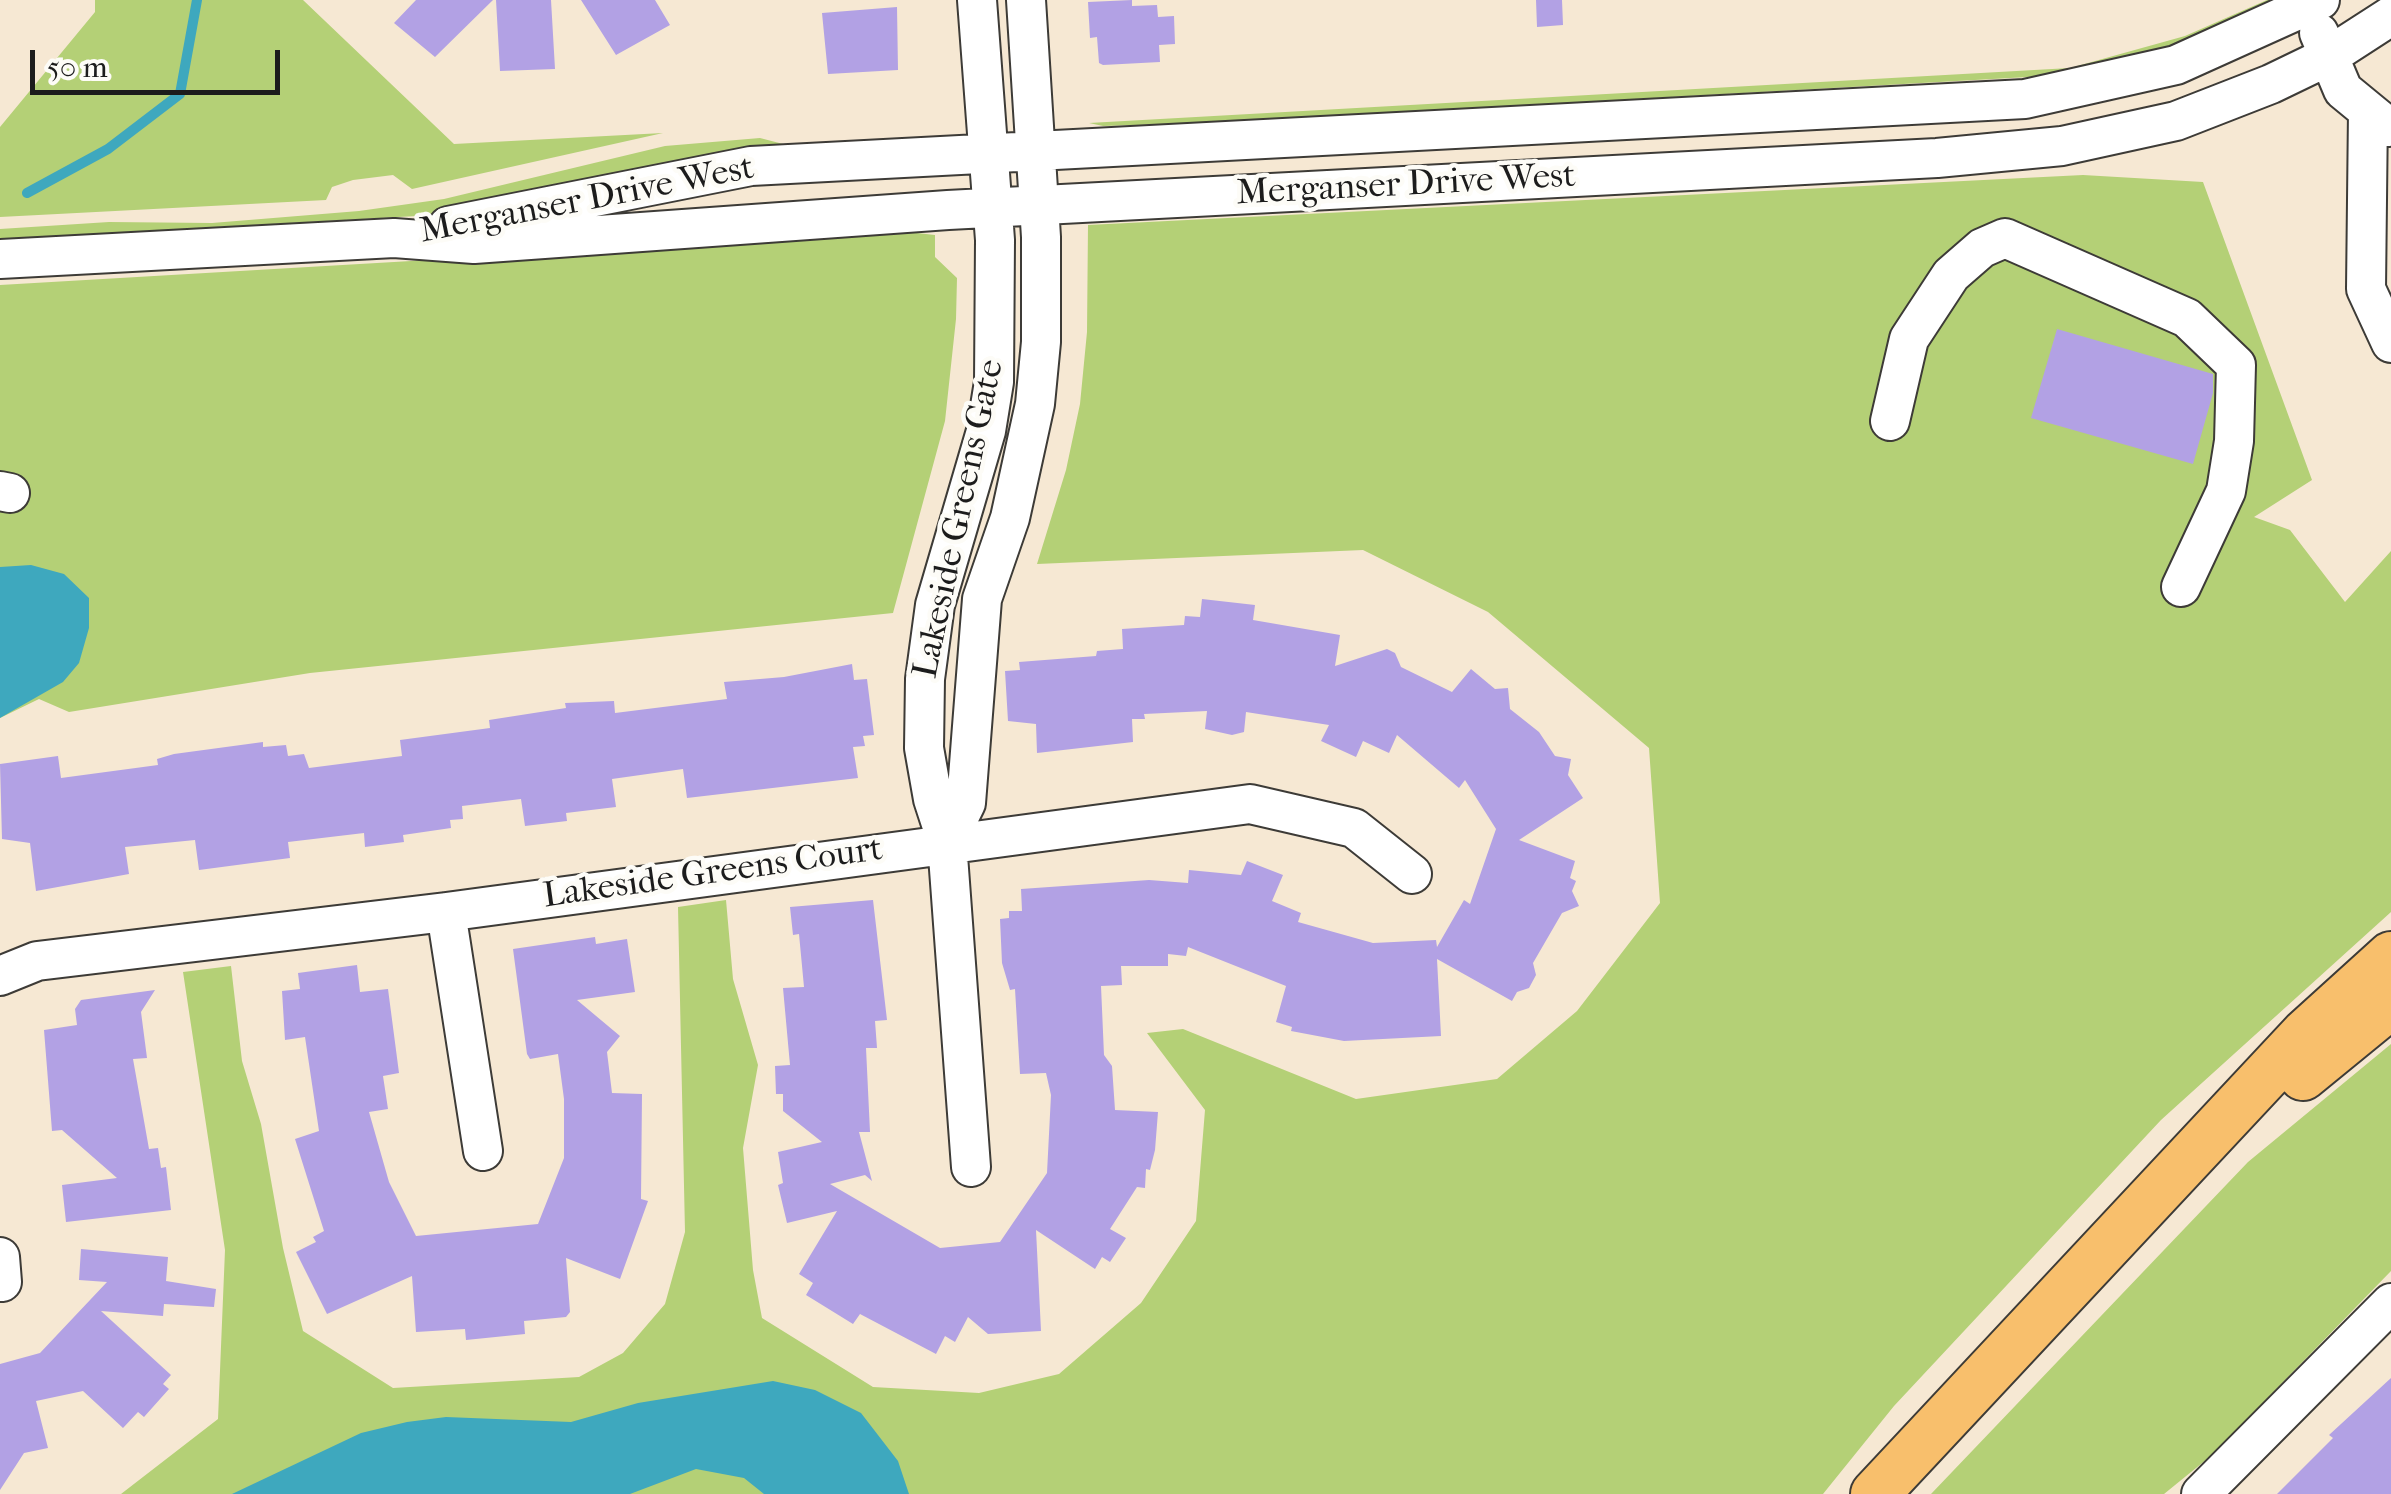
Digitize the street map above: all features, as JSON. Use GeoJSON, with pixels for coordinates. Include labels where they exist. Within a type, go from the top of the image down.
{"type":"FeatureCollection","features":[{"type":"Feature","properties":{"kind":"main road"},"geometry":{"type":"LineString","coordinates":[[1875,1494],[2306,1032],[2391,956]]}},
{"type":"Feature","properties":{"kind":"main road"},"geometry":{"type":"LineString","coordinates":[[2137,1212],[2391,1004]]}},
{"type":"Feature","properties":{"kind":"street","name":"Lakeside Greens Gate"},"geometry":{"type":"LineString","coordinates":[[947,842],[933,799],[924,748],[925,679],[948,549],[986,431],[997,324],[977,0]]}},
{"type":"Feature","properties":{"kind":"street","name":"Lakeside Greens Gate"},"geometry":{"type":"LineString","coordinates":[[947,842],[966,803],[982,600],[1010,518],[1034,404],[1041,342],[1038,205],[1026,0]]}},
{"type":"Feature","properties":{"kind":"street","name":"Merganser Drive West"},"geometry":{"type":"LineString","coordinates":[[394,238],[750,166],[2025,99],[2176,65],[2314,4]]}},
{"type":"Feature","properties":{"kind":"street"},"geometry":{"type":"LineString","coordinates":[[2314,4],[2328,56],[2343,90],[2380,120],[2366,289],[2391,342]]}},
{"type":"Feature","properties":{"kind":"street","name":"Merganser Drive West"},"geometry":{"type":"LineString","coordinates":[[0,258],[394,238],[474,244],[1038,205],[1936,158],[2062,146],[2176,121],[2328,56],[2391,16]]}},
{"type":"Feature","properties":{"kind":"street"},"geometry":{"type":"LineString","coordinates":[[1890,421],[1909,339],[1951,275],[1982,248],[2006,238],[2187,318],[2236,365],[2234,441],[2226,491],[2181,587]]}},
{"type":"Feature","properties":{"kind":"street","name":"Lakeside Greens Court"},"geometry":{"type":"LineString","coordinates":[[0,976],[36,961],[446,912],[1250,804],[1354,828],[1412,874]]}},
{"type":"Feature","properties":{"kind":"street"},"geometry":{"type":"LineString","coordinates":[[947,842],[972,1167]]}},
{"type":"Feature","properties":{"kind":"street"},"geometry":{"type":"LineString","coordinates":[[446,912],[483,1151]]}},
{"type":"Feature","properties":{"kind":"street"},"geometry":{"type":"LineString","coordinates":[[2201,1494],[2391,1304]]}},
{"type":"Feature","properties":{"kind":"green space"},"geometry":{"type":"Polygon","coordinates":[[[95,0],[303,0],[454,144],[663,133],[412,189],[393,175],[353,180],[332,187],[326,200],[0,217],[0,127],[95,12],[95,0]]]}},
{"type":"Feature","properties":{"kind":"green space"},"geometry":{"type":"Polygon","coordinates":[[[2267,0],[2280,0],[2207,34],[2141,56],[2046,76],[1209,123],[1089,123],[2070,68],[2185,36],[2267,0]]]}},
{"type":"Feature","properties":{"kind":"green space"},"geometry":{"type":"Polygon","coordinates":[[[760,138],[787,145],[694,157],[435,215],[0,239],[0,229],[109,222],[212,223],[359,211],[444,199],[665,146],[760,138]]]}},
{"type":"Feature","properties":{"kind":"green space"},"geometry":{"type":"Polygon","coordinates":[[[2083,175],[2203,182],[2312,480],[2254,517],[2290,530],[2345,602],[2391,551],[2391,912],[2161,1120],[1894,1406],[1823,1494],[121,1494],[218,1419],[225,1250],[183,972],[231,966],[242,1061],[261,1124],[283,1248],[303,1331],[393,1388],[579,1377],[623,1353],[665,1304],[685,1232],[678,907],[726,900],[733,979],[758,1065],[743,1148],[753,1270],[762,1318],[873,1387],[979,1393],[1059,1374],[1141,1303],[1196,1221],[1205,1110],[1147,1033],[1183,1029],[1356,1099],[1497,1079],[1577,1011],[1660,903],[1649,748],[1488,612],[1363,550],[1037,564],[1066,470],[1080,404],[1087,332],[1088,225],[2083,175]]]}},
{"type":"Feature","properties":{"kind":"green space"},"geometry":{"type":"Polygon","coordinates":[[[908,232],[935,235],[935,257],[957,278],[956,319],[945,421],[893,613],[310,673],[69,712],[39,699],[0,718],[0,285],[908,232]]]}},
{"type":"Feature","properties":{"kind":"green space"},"geometry":{"type":"Polygon","coordinates":[[[2391,1044],[2391,1271],[2212,1455],[2164,1494],[1931,1494],[2248,1162],[2391,1044]]]}},
{"type":"Feature","properties":{"kind":"water"},"geometry":{"type":"Polygon","coordinates":[[[31,565],[64,574],[89,598],[89,628],[79,663],[63,682],[0,718],[0,567],[31,565]]]}},
{"type":"Feature","properties":{"kind":"water"},"geometry":{"type":"Polygon","coordinates":[[[773,1381],[815,1390],[861,1413],[898,1461],[909,1494],[764,1494],[744,1478],[696,1469],[630,1494],[232,1494],[361,1433],[407,1422],[446,1417],[571,1422],[638,1403],[773,1381]]]}},
{"type":"Feature","properties":{"kind":"building"},"geometry":{"type":"Polygon","coordinates":[[[416,0],[493,0],[435,57],[394,23],[416,0]]]}},
{"type":"Feature","properties":{"kind":"building"},"geometry":{"type":"Polygon","coordinates":[[[496,0],[551,0],[555,69],[500,71],[496,0]]]}},
{"type":"Feature","properties":{"kind":"building"},"geometry":{"type":"Polygon","coordinates":[[[581,0],[655,0],[670,25],[616,55],[581,0]]]}},
{"type":"Feature","properties":{"kind":"building"},"geometry":{"type":"Polygon","coordinates":[[[1132,0],[1132,6],[1157,5],[1158,17],[1174,16],[1175,44],[1159,45],[1160,62],[1103,65],[1099,63],[1097,37],[1090,38],[1088,2],[1132,0]]]}},
{"type":"Feature","properties":{"kind":"building"},"geometry":{"type":"Polygon","coordinates":[[[1536,0],[1562,0],[1563,25],[1537,27],[1536,0]]]}},
{"type":"Feature","properties":{"kind":"building"},"geometry":{"type":"Polygon","coordinates":[[[897,7],[898,70],[828,74],[822,13],[897,7]]]}},
{"type":"Feature","properties":{"kind":"building"},"geometry":{"type":"Polygon","coordinates":[[[2057,329],[2213,374],[2213,393],[2193,464],[2031,418],[2057,329]]]}},
{"type":"Feature","properties":{"kind":"building"},"geometry":{"type":"Polygon","coordinates":[[[1202,599],[1255,605],[1253,620],[1340,635],[1335,666],[1387,649],[1395,653],[1401,667],[1452,692],[1471,669],[1495,689],[1508,688],[1510,709],[1539,732],[1555,756],[1571,759],[1568,775],[1583,798],[1519,840],[1575,861],[1570,878],[1576,881],[1572,891],[1579,906],[1562,913],[1533,963],[1536,975],[1529,988],[1517,992],[1512,1001],[1437,959],[1441,1036],[1344,1041],[1291,1031],[1292,1027],[1276,1022],[1286,986],[1188,947],[1186,956],[1168,954],[1168,966],[1121,966],[1122,985],[1101,986],[1104,1055],[1112,1066],[1115,1110],[1158,1112],[1155,1150],[1150,1170],[1146,1169],[1145,1188],[1137,1187],[1110,1229],[1126,1238],[1110,1262],[1102,1257],[1095,1269],[1036,1230],[1041,1331],[988,1334],[968,1317],[955,1342],[945,1336],[936,1354],[860,1314],[853,1324],[806,1295],[813,1283],[799,1274],[837,1211],[787,1223],[778,1185],[783,1183],[778,1152],[822,1142],[783,1111],[783,1094],[776,1094],[775,1066],[790,1065],[783,988],[804,987],[799,934],[793,935],[790,907],[873,900],[887,1020],[875,1021],[877,1048],[866,1048],[870,1132],[859,1132],[872,1181],[865,1175],[830,1184],[940,1248],[1000,1242],[1047,1173],[1051,1095],[1046,1073],[1020,1074],[1015,989],[1010,990],[1002,963],[1000,919],[1009,918],[1009,911],[1022,911],[1021,889],[1149,880],[1188,883],[1189,870],[1241,875],[1247,861],[1283,875],[1272,901],[1301,913],[1298,922],[1373,943],[1436,940],[1437,947],[1464,900],[1470,904],[1496,829],[1465,780],[1459,788],[1397,735],[1389,753],[1363,741],[1356,757],[1321,741],[1329,725],[1246,712],[1244,732],[1232,735],[1205,729],[1207,711],[1144,714],[1145,719],[1132,719],[1133,742],[1037,753],[1036,724],[1008,721],[1005,671],[1020,670],[1019,662],[1096,656],[1097,651],[1123,649],[1122,629],[1184,625],[1185,616],[1200,617],[1202,599]]]}},
{"type":"Feature","properties":{"kind":"building"},"geometry":{"type":"Polygon","coordinates":[[[852,664],[854,680],[867,679],[874,735],[863,736],[865,746],[853,747],[858,778],[687,798],[683,769],[612,779],[616,807],[566,813],[567,821],[525,826],[521,799],[462,806],[463,819],[450,820],[451,828],[403,835],[404,842],[365,847],[364,833],[288,842],[290,858],[199,870],[195,840],[125,847],[129,874],[36,891],[30,843],[2,839],[0,764],[58,756],[61,778],[158,765],[157,759],[174,754],[263,742],[263,747],[286,745],[288,756],[304,754],[309,768],[402,756],[400,740],[490,728],[489,720],[566,708],[565,703],[614,701],[615,713],[727,699],[724,682],[784,677],[852,664]]]}},
{"type":"Feature","properties":{"kind":"building"},"geometry":{"type":"Polygon","coordinates":[[[595,937],[596,944],[627,939],[635,992],[577,1000],[620,1036],[607,1052],[612,1093],[642,1094],[641,1199],[648,1201],[620,1279],[566,1258],[570,1312],[566,1317],[524,1321],[525,1334],[466,1340],[465,1329],[416,1332],[412,1276],[327,1314],[296,1252],[316,1242],[313,1237],[324,1231],[295,1139],[319,1131],[305,1037],[285,1040],[282,991],[300,989],[298,973],[357,965],[360,992],[388,989],[399,1073],[383,1076],[388,1109],[369,1112],[389,1182],[416,1236],[538,1224],[564,1158],[564,1099],[558,1054],[530,1059],[527,1054],[513,949],[595,937]]]}},
{"type":"Feature","properties":{"kind":"building"},"geometry":{"type":"Polygon","coordinates":[[[155,990],[141,1012],[147,1058],[133,1059],[149,1149],[158,1148],[161,1168],[166,1167],[171,1210],[66,1222],[62,1185],[117,1178],[62,1130],[52,1131],[44,1030],[77,1025],[75,1009],[81,1000],[155,990]]]}},
{"type":"Feature","properties":{"kind":"building"},"geometry":{"type":"Polygon","coordinates":[[[81,1249],[168,1257],[166,1281],[216,1289],[214,1307],[164,1304],[163,1316],[101,1311],[171,1375],[163,1384],[169,1389],[144,1417],[138,1412],[123,1428],[83,1391],[36,1401],[48,1448],[24,1453],[0,1490],[0,1364],[40,1353],[107,1282],[79,1280],[81,1249]]]}},
{"type":"Feature","properties":{"kind":"building"},"geometry":{"type":"Polygon","coordinates":[[[2391,1378],[2391,1494],[2277,1494],[2333,1438],[2329,1435],[2391,1378]]]}},
{"type":"Feature","properties":{"kind":"waterway"},"geometry":{"type":"LineString","coordinates":[[27,193],[108,149],[180,94],[197,0]]}}]}
